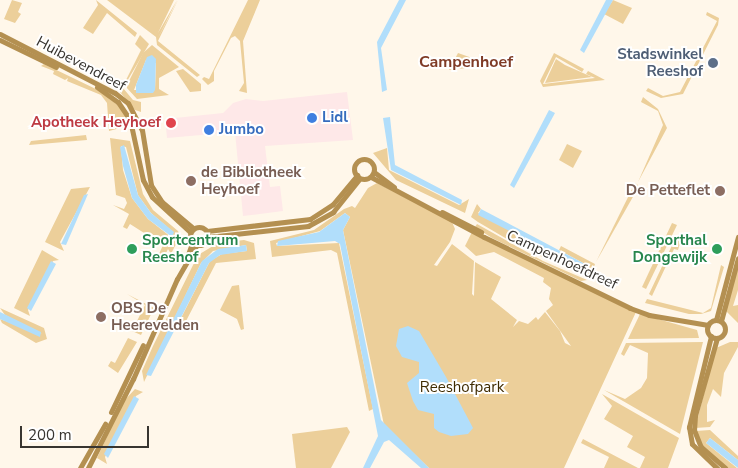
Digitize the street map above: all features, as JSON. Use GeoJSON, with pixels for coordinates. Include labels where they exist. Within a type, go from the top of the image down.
{"type":"FeatureCollection","features":[{"type":"Feature","properties":{"kind":"street","name":"Huibevendreef"},"geometry":{"type":"LineString","coordinates":[[0,34],[116,93],[128,103],[142,130],[151,184],[162,202],[191,230]]}},
{"type":"Feature","properties":{"kind":"street","name":"Huibevendreef"},"geometry":{"type":"LineString","coordinates":[[0,40],[88,82],[123,108],[135,132],[148,192],[159,206],[191,230]]}},
{"type":"Feature","properties":{"kind":"street","name":"Campenhoefdreef"},"geometry":{"type":"LineString","coordinates":[[359,176],[356,165],[364,159],[372,163],[372,174],[434,209],[463,221],[488,239],[625,304],[658,316],[708,328]]}},
{"type":"Feature","properties":{"kind":"street"},"geometry":{"type":"LineString","coordinates":[[207,234],[308,226],[332,212],[359,176],[372,174]]}},
{"type":"Feature","properties":{"kind":"street"},"geometry":{"type":"LineString","coordinates":[[80,468],[108,418],[126,375],[149,337],[195,244],[191,230],[201,227],[207,234]]}},
{"type":"Feature","properties":{"kind":"street"},"geometry":{"type":"LineString","coordinates":[[195,244],[205,242],[207,234]]}},
{"type":"Feature","properties":{"kind":"street"},"geometry":{"type":"LineString","coordinates":[[718,321],[738,237]]}},
{"type":"Feature","properties":{"kind":"street"},"geometry":{"type":"LineString","coordinates":[[726,468],[701,447],[694,430],[695,416],[714,337],[708,328],[718,321],[738,258]]}},
{"type":"Feature","properties":{"kind":"street"},"geometry":{"type":"LineString","coordinates":[[717,468],[692,444],[689,432],[689,418],[714,337],[725,330],[718,321]]}},
{"type":"Feature","properties":{"kind":"street"},"geometry":{"type":"LineString","coordinates":[[88,468],[134,376],[149,337]]}},
{"type":"Feature","properties":{"kind":"shaded area"},"geometry":{"type":"Polygon","coordinates":[[[347,92],[353,140],[265,146],[270,187],[280,186],[283,211],[243,216],[235,132],[167,138],[165,119],[223,113],[233,103],[246,99],[263,101],[347,92]]]}},
{"type":"Feature","properties":{"kind":"green space"},"geometry":{"type":"Polygon","coordinates":[[[12,0],[22,3],[18,12],[21,14],[15,23],[4,19],[12,0]]]}},
{"type":"Feature","properties":{"kind":"green space"},"geometry":{"type":"Polygon","coordinates":[[[96,0],[137,33],[135,37],[107,13],[93,34],[83,28],[98,5],[96,0]]]}},
{"type":"Feature","properties":{"kind":"green space"},"geometry":{"type":"Polygon","coordinates":[[[107,0],[174,0],[158,33],[177,0],[158,38],[178,0],[158,41],[200,75],[197,77],[157,45],[156,37],[107,0]]]}},
{"type":"Feature","properties":{"kind":"green space"},"geometry":{"type":"Polygon","coordinates":[[[248,0],[260,0],[243,41],[247,93],[239,91],[244,83],[240,41],[235,36],[231,38],[214,71],[214,81],[208,85],[202,79],[204,77],[209,79],[248,0]]]}},
{"type":"Feature","properties":{"kind":"green space"},"geometry":{"type":"Polygon","coordinates":[[[613,0],[632,8],[623,24],[604,14],[613,0]]]}},
{"type":"Feature","properties":{"kind":"green space"},"geometry":{"type":"Polygon","coordinates":[[[707,12],[719,18],[718,25],[683,94],[661,98],[646,91],[648,88],[663,96],[680,92],[717,21],[706,15],[707,12]]]}},
{"type":"Feature","properties":{"kind":"green space"},"geometry":{"type":"Polygon","coordinates":[[[140,35],[149,44],[123,88],[133,100],[141,102],[141,112],[135,110],[120,92],[141,50],[135,44],[140,35]]]}},
{"type":"Feature","properties":{"kind":"green space"},"geometry":{"type":"Polygon","coordinates":[[[152,45],[179,67],[159,78],[159,89],[169,95],[137,99],[126,87],[143,53],[152,45]],[[146,60],[134,90],[155,90],[156,63],[146,60]]]}},
{"type":"Feature","properties":{"kind":"green space"},"geometry":{"type":"Polygon","coordinates":[[[458,53],[475,59],[476,67],[449,70],[458,53]]]}},
{"type":"Feature","properties":{"kind":"green space"},"geometry":{"type":"Polygon","coordinates":[[[554,53],[584,69],[582,72],[556,57],[543,84],[595,78],[586,74],[588,71],[605,80],[543,87],[540,81],[554,53]]]}},
{"type":"Feature","properties":{"kind":"green space"},"geometry":{"type":"Polygon","coordinates":[[[556,59],[565,65],[592,77],[545,83],[556,59]]]}},
{"type":"Feature","properties":{"kind":"green space"},"geometry":{"type":"Polygon","coordinates":[[[44,64],[102,92],[121,108],[128,118],[128,126],[109,131],[107,103],[101,95],[67,81],[68,78],[65,80],[53,74],[54,71],[41,66],[44,64]]]}},
{"type":"Feature","properties":{"kind":"green space"},"geometry":{"type":"Polygon","coordinates":[[[183,69],[201,84],[201,91],[190,92],[176,71],[183,69]]]}},
{"type":"Feature","properties":{"kind":"green space"},"geometry":{"type":"Polygon","coordinates":[[[643,97],[658,109],[667,128],[638,182],[663,125],[658,111],[641,102],[643,97]]]}},
{"type":"Feature","properties":{"kind":"green space"},"geometry":{"type":"Polygon","coordinates":[[[86,135],[87,140],[29,145],[31,141],[86,135]]]}},
{"type":"Feature","properties":{"kind":"green space"},"geometry":{"type":"Polygon","coordinates":[[[110,138],[130,141],[143,194],[153,210],[178,231],[180,236],[171,254],[168,249],[165,255],[170,255],[169,258],[159,254],[163,245],[130,224],[127,229],[123,227],[129,214],[113,205],[124,209],[127,203],[125,198],[116,195],[110,138]],[[121,146],[123,170],[132,198],[148,219],[171,237],[173,232],[151,213],[138,195],[126,147],[121,146]]]}},
{"type":"Feature","properties":{"kind":"green space"},"geometry":{"type":"Polygon","coordinates":[[[567,144],[582,151],[573,168],[559,160],[567,144]]]}},
{"type":"Feature","properties":{"kind":"green space"},"geometry":{"type":"Polygon","coordinates":[[[387,148],[389,170],[459,205],[469,199],[465,213],[396,180],[373,153],[387,148]]]}},
{"type":"Feature","properties":{"kind":"green space","name":"Reeshofpark"},"geometry":{"type":"Polygon","coordinates":[[[377,183],[452,222],[455,229],[450,242],[434,265],[437,266],[452,244],[474,261],[472,294],[474,296],[475,262],[501,277],[491,299],[517,320],[513,327],[519,321],[528,324],[536,317],[538,320],[545,312],[560,331],[565,343],[571,346],[546,311],[553,305],[549,299],[551,288],[543,282],[544,278],[494,252],[476,256],[465,246],[472,232],[636,312],[564,468],[429,468],[384,425],[343,230],[350,217],[345,213],[320,231],[276,243],[277,246],[339,243],[373,409],[369,411],[337,253],[331,250],[272,257],[270,241],[314,230],[344,209],[352,206],[355,208],[368,188],[377,183]]]}},
{"type":"Feature","properties":{"kind":"green space"},"geometry":{"type":"Polygon","coordinates":[[[635,183],[638,185],[634,195],[596,262],[635,183]]]}},
{"type":"Feature","properties":{"kind":"green space"},"geometry":{"type":"Polygon","coordinates":[[[90,187],[60,242],[64,251],[45,242],[71,189],[90,187]]]}},
{"type":"Feature","properties":{"kind":"green space"},"geometry":{"type":"Polygon","coordinates":[[[477,204],[481,209],[478,213],[582,269],[585,264],[559,250],[561,246],[595,264],[590,277],[526,250],[478,222],[471,217],[477,204]]]}},
{"type":"Feature","properties":{"kind":"green space"},"geometry":{"type":"Polygon","coordinates":[[[672,223],[677,225],[646,289],[642,287],[672,223]]]}},
{"type":"Feature","properties":{"kind":"green space"},"geometry":{"type":"Polygon","coordinates":[[[477,224],[543,261],[587,280],[581,281],[492,238],[475,227],[477,224]]]}},
{"type":"Feature","properties":{"kind":"green space"},"geometry":{"type":"Polygon","coordinates":[[[676,237],[681,240],[678,250],[674,249],[652,296],[649,294],[676,237]]]}},
{"type":"Feature","properties":{"kind":"green space"},"geometry":{"type":"Polygon","coordinates":[[[244,240],[254,243],[256,259],[216,263],[185,323],[180,320],[210,261],[222,254],[247,251],[246,245],[213,251],[201,263],[144,382],[142,371],[198,255],[218,243],[244,240]]]}},
{"type":"Feature","properties":{"kind":"green space"},"geometry":{"type":"Polygon","coordinates":[[[42,250],[59,260],[53,261],[28,310],[30,316],[14,308],[42,250]]]}},
{"type":"Feature","properties":{"kind":"green space"},"geometry":{"type":"Polygon","coordinates":[[[721,265],[724,267],[711,311],[701,314],[689,314],[645,303],[647,299],[703,313],[711,308],[721,265]]]}},
{"type":"Feature","properties":{"kind":"green space"},"geometry":{"type":"Polygon","coordinates":[[[738,268],[738,290],[733,306],[738,305],[738,323],[725,310],[738,268]]]}},
{"type":"Feature","properties":{"kind":"green space"},"geometry":{"type":"Polygon","coordinates":[[[239,285],[244,329],[241,330],[237,319],[220,310],[232,286],[239,285]]]}},
{"type":"Feature","properties":{"kind":"green space"},"geometry":{"type":"Polygon","coordinates":[[[127,294],[154,308],[141,335],[132,331],[145,305],[127,294]]]}},
{"type":"Feature","properties":{"kind":"green space"},"geometry":{"type":"Polygon","coordinates":[[[0,308],[44,328],[47,339],[36,343],[2,323],[0,319],[42,334],[5,315],[0,308]]]}},
{"type":"Feature","properties":{"kind":"green space"},"geometry":{"type":"Polygon","coordinates":[[[640,314],[697,330],[699,338],[628,339],[640,314]]]}},
{"type":"Feature","properties":{"kind":"green space"},"geometry":{"type":"Polygon","coordinates":[[[128,338],[137,342],[118,373],[108,366],[111,361],[115,363],[128,338]]]}},
{"type":"Feature","properties":{"kind":"green space"},"geometry":{"type":"Polygon","coordinates":[[[703,342],[680,434],[604,390],[625,399],[641,388],[647,378],[648,353],[630,345],[624,356],[621,354],[626,343],[703,342]]]}},
{"type":"Feature","properties":{"kind":"green space"},"geometry":{"type":"Polygon","coordinates":[[[730,342],[738,342],[738,347],[724,373],[721,397],[713,389],[707,405],[707,422],[715,420],[710,427],[695,428],[716,348],[730,342]]]}},
{"type":"Feature","properties":{"kind":"green space"},"geometry":{"type":"Polygon","coordinates":[[[135,389],[143,392],[136,396],[105,457],[107,464],[97,458],[124,401],[135,389]]]}},
{"type":"Feature","properties":{"kind":"green space"},"geometry":{"type":"Polygon","coordinates":[[[602,394],[679,438],[668,468],[640,468],[645,457],[627,447],[633,436],[604,419],[612,406],[602,394]]]}},
{"type":"Feature","properties":{"kind":"green space"},"geometry":{"type":"Polygon","coordinates":[[[347,427],[350,432],[331,468],[296,468],[292,434],[347,427]]]}},
{"type":"Feature","properties":{"kind":"green space"},"geometry":{"type":"Polygon","coordinates":[[[710,430],[738,456],[738,460],[710,438],[706,443],[737,468],[727,468],[703,448],[696,431],[710,430]]]}},
{"type":"Feature","properties":{"kind":"green space"},"geometry":{"type":"Polygon","coordinates":[[[583,439],[638,468],[604,468],[609,457],[581,443],[583,439]]]}},
{"type":"Feature","properties":{"kind":"water"},"geometry":{"type":"Polygon","coordinates":[[[399,0],[406,0],[381,48],[387,90],[382,92],[377,42],[399,0]]]}},
{"type":"Feature","properties":{"kind":"water"},"geometry":{"type":"Polygon","coordinates":[[[606,0],[613,0],[584,53],[580,50],[606,0]]]}},
{"type":"Feature","properties":{"kind":"water"},"geometry":{"type":"Polygon","coordinates":[[[152,55],[156,59],[155,90],[153,93],[136,93],[136,85],[147,57],[152,55]]]}},
{"type":"Feature","properties":{"kind":"water"},"geometry":{"type":"Polygon","coordinates":[[[549,110],[555,113],[514,188],[510,185],[549,110]]]}},
{"type":"Feature","properties":{"kind":"water"},"geometry":{"type":"Polygon","coordinates":[[[390,117],[395,165],[462,200],[461,205],[391,170],[383,118],[390,117]]]}},
{"type":"Feature","properties":{"kind":"water"},"geometry":{"type":"Polygon","coordinates":[[[124,145],[138,195],[151,213],[174,232],[172,237],[148,219],[132,198],[120,147],[124,145]]]}},
{"type":"Feature","properties":{"kind":"water"},"geometry":{"type":"Polygon","coordinates":[[[88,194],[66,245],[61,244],[84,195],[88,194]]]}},
{"type":"Feature","properties":{"kind":"water"},"geometry":{"type":"Polygon","coordinates":[[[481,209],[585,264],[584,269],[478,215],[481,209]]]}},
{"type":"Feature","properties":{"kind":"water"},"geometry":{"type":"Polygon","coordinates":[[[345,213],[350,217],[343,230],[381,420],[429,468],[421,468],[389,440],[384,442],[370,468],[363,468],[378,436],[340,244],[335,241],[277,246],[278,241],[319,232],[345,213]]]}},
{"type":"Feature","properties":{"kind":"water"},"geometry":{"type":"Polygon","coordinates":[[[246,245],[247,251],[220,255],[209,263],[151,376],[146,375],[202,261],[218,249],[246,245]]]}},
{"type":"Feature","properties":{"kind":"water"},"geometry":{"type":"Polygon","coordinates":[[[51,261],[56,264],[31,311],[27,308],[51,261]]]}},
{"type":"Feature","properties":{"kind":"water"},"geometry":{"type":"Polygon","coordinates":[[[0,312],[41,332],[40,337],[0,319],[0,312]]]}},
{"type":"Feature","properties":{"kind":"water"},"geometry":{"type":"Polygon","coordinates":[[[408,326],[419,331],[446,377],[473,428],[468,434],[451,436],[439,432],[434,428],[434,414],[418,410],[413,401],[407,383],[419,373],[419,362],[402,357],[396,346],[399,329],[408,326]]]}},
{"type":"Feature","properties":{"kind":"water"},"geometry":{"type":"Polygon","coordinates":[[[134,396],[139,399],[108,458],[104,454],[134,396]]]}},
{"type":"Feature","properties":{"kind":"water"},"geometry":{"type":"Polygon","coordinates":[[[710,438],[738,460],[738,468],[706,443],[710,438]]]}},
{"type":"Feature","properties":{"kind":"place","name":"Stadswinkel Reeshof"},"geometry":{"type":"Point","coordinates":[713,63]}},
{"type":"Feature","properties":{"kind":"place","name":"Lidl"},"geometry":{"type":"Point","coordinates":[312,118]}},
{"type":"Feature","properties":{"kind":"place","name":"Apotheek Heyhoef"},"geometry":{"type":"Point","coordinates":[171,123]}},
{"type":"Feature","properties":{"kind":"place","name":"Jumbo"},"geometry":{"type":"Point","coordinates":[209,130]}},
{"type":"Feature","properties":{"kind":"place","name":"de Bibliotheek Heyhoef"},"geometry":{"type":"Point","coordinates":[191,181]}},
{"type":"Feature","properties":{"kind":"place","name":"De Petteflet"},"geometry":{"type":"Point","coordinates":[720,191]}},
{"type":"Feature","properties":{"kind":"place","name":"Sportcentrum Reeshof"},"geometry":{"type":"Point","coordinates":[132,249]}},
{"type":"Feature","properties":{"kind":"place","name":"Sporthal Dongewijk"},"geometry":{"type":"Point","coordinates":[717,249]}},
{"type":"Feature","properties":{"kind":"place","name":"OBS De Heerevelden"},"geometry":{"type":"Point","coordinates":[101,317]}},
{"type":"Feature","properties":{"kind":"district","name":"Campenhoef"},"geometry":{"type":"Point","coordinates":[466,62]}}]}
